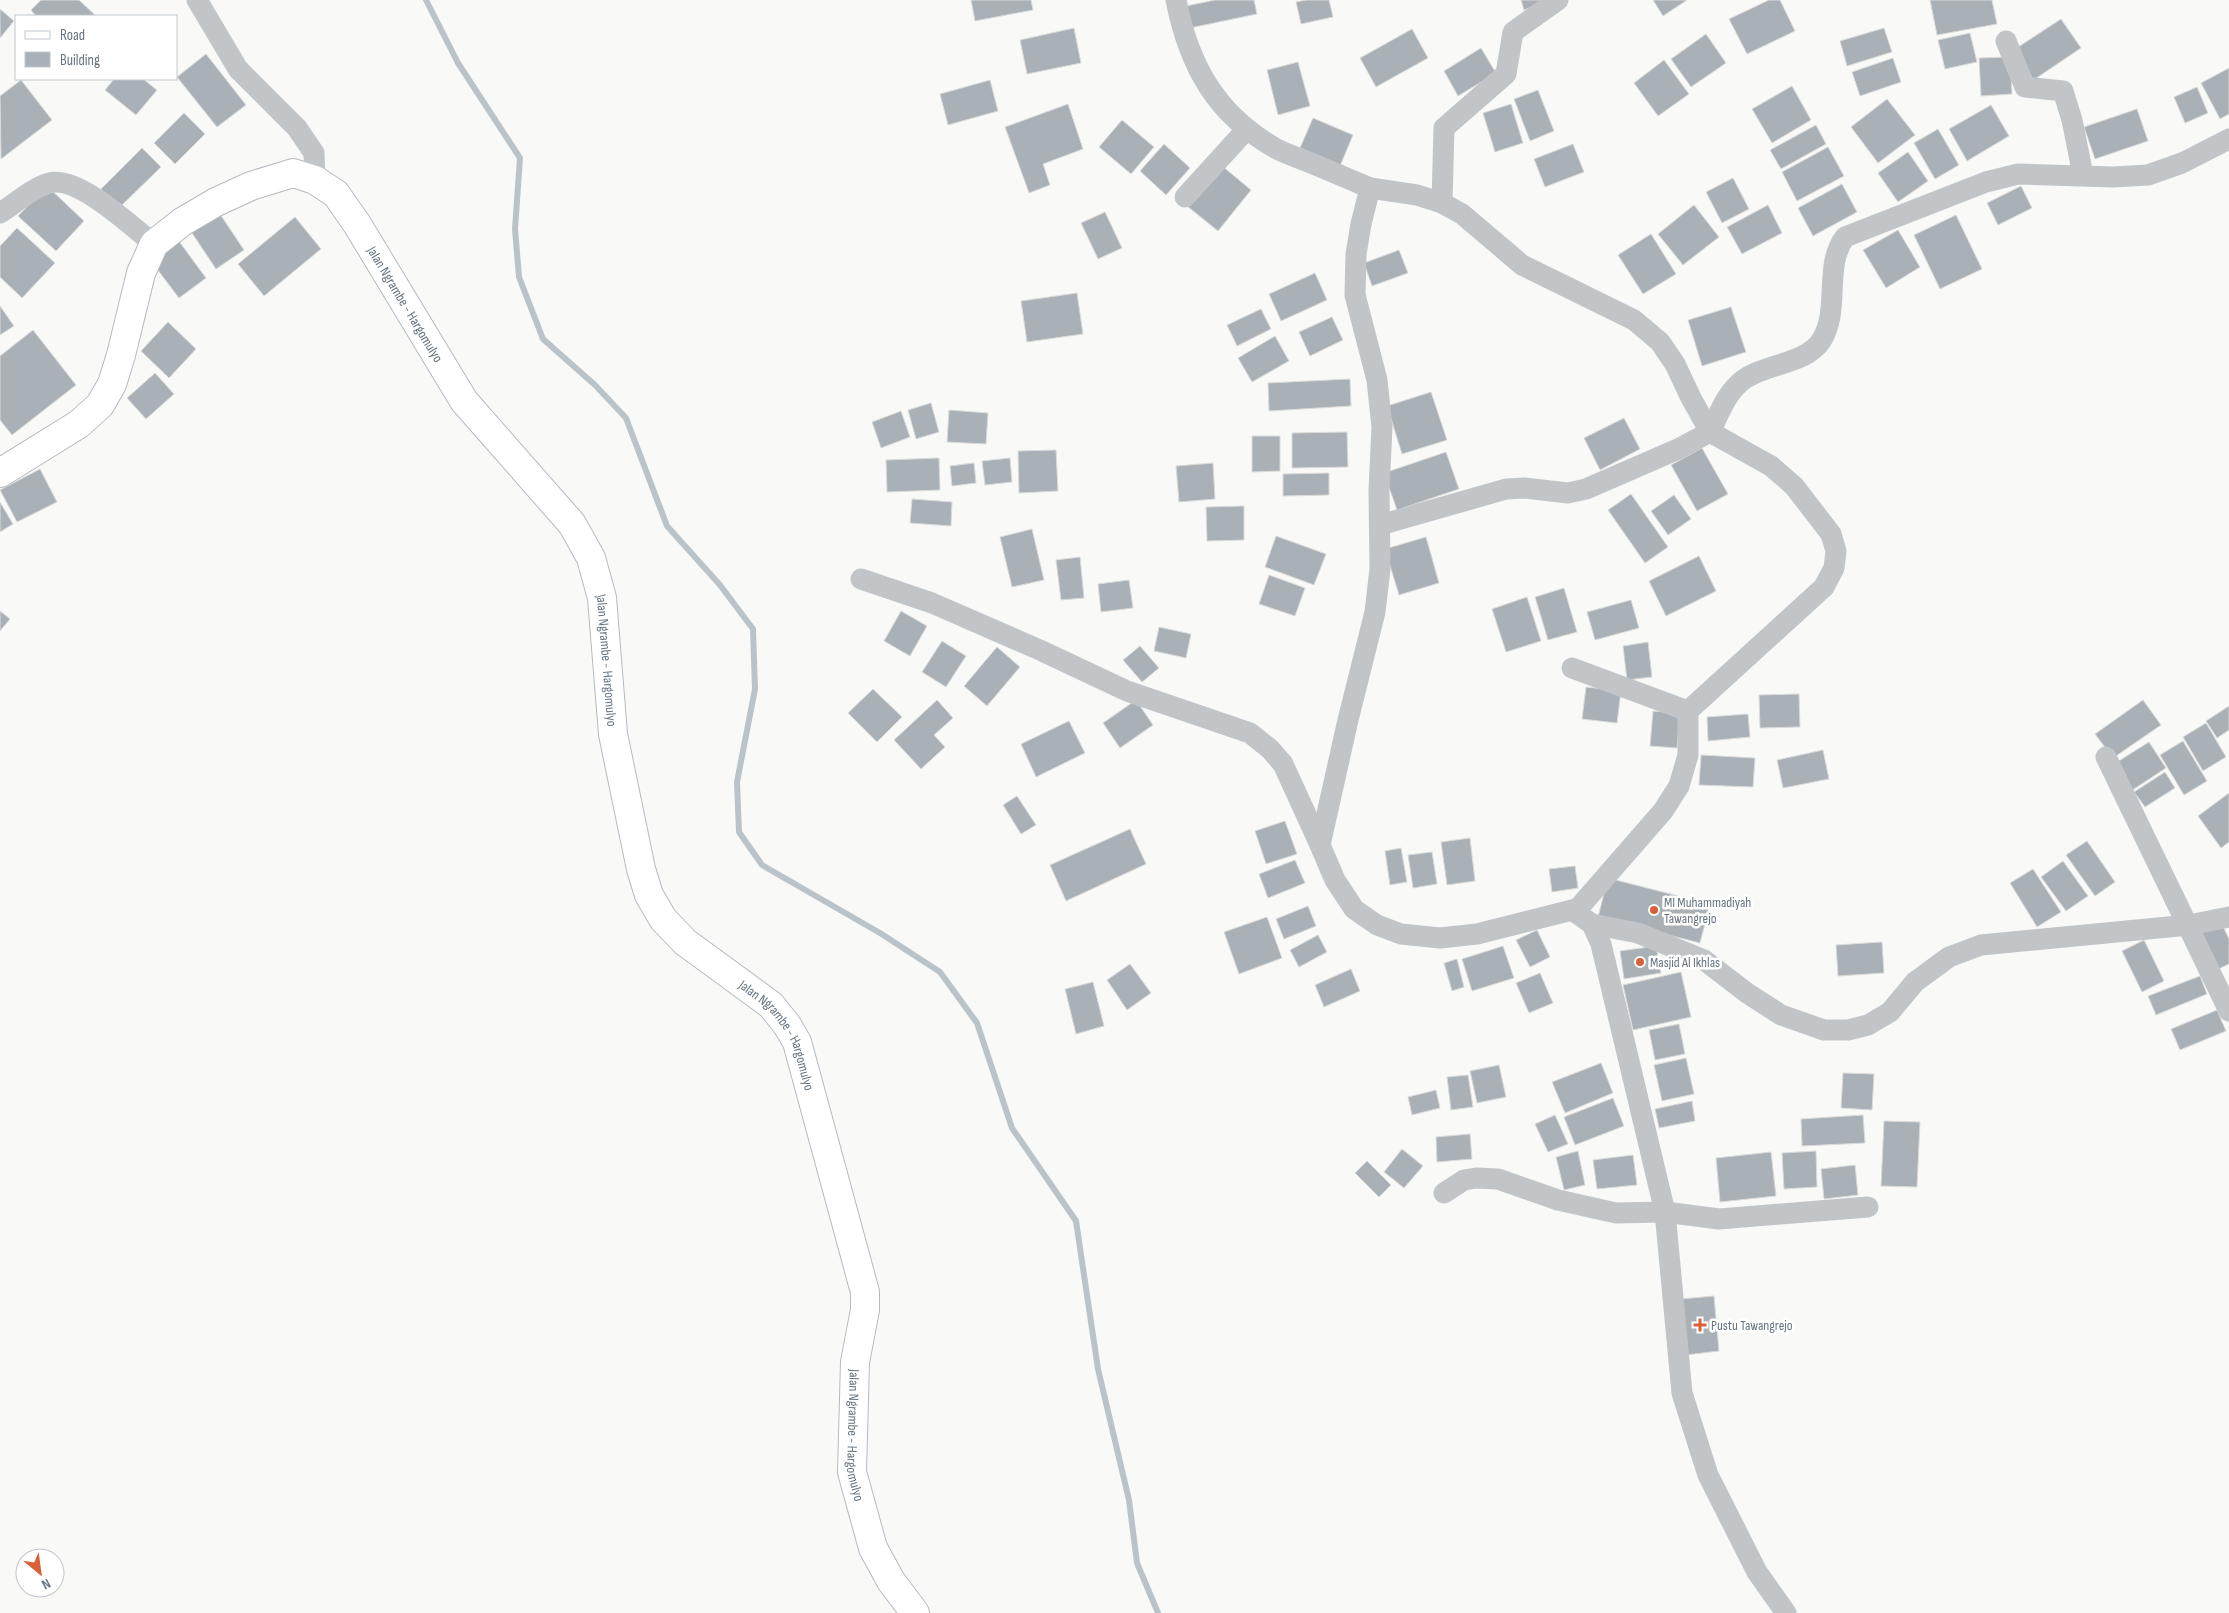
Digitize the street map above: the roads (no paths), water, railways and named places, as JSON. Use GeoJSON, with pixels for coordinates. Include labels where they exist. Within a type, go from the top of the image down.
{"type":"FeatureCollection","features":[{"type":"Feature","properties":{"kind":"main road","name":"Jalan Ngrambe - Hargomulyo"},"geometry":{"type":"LineString","coordinates":[[154,244],[199,212],[251,186],[293,173],[316,180],[336,194],[357,224],[464,401],[572,524],[591,558],[602,598],[613,734],[641,869],[649,895],[664,919],[685,942],[771,1005],[787,1025],[797,1042],[865,1292],[865,1310],[856,1362],[852,1472],[873,1548],[891,1581],[915,1613]]}},
{"type":"Feature","properties":{"kind":"main road"},"geometry":{"type":"LineString","coordinates":[[0,472],[79,424],[100,405],[112,384],[141,273],[154,244]]}},
{"type":"Feature","properties":{"kind":"street"},"geometry":{"type":"LineString","coordinates":[[197,0],[238,69],[297,128],[314,153],[316,180]]}},
{"type":"Feature","properties":{"kind":"street"},"geometry":{"type":"LineString","coordinates":[[1176,0],[1180,20],[1198,70],[1225,110],[1246,130],[1276,149],[1370,188],[1417,194],[1442,203],[1462,214],[1522,265],[1634,320],[1660,342],[1675,364],[1710,432],[1771,466],[1794,486],[1831,534],[1836,551],[1834,568],[1824,587],[1688,711],[1688,755],[1679,786],[1583,918]]}},
{"type":"Feature","properties":{"kind":"street"},"geometry":{"type":"LineString","coordinates":[[1442,203],[1444,128],[1506,74],[1513,32],[1558,0]]}},
{"type":"Feature","properties":{"kind":"street"},"geometry":{"type":"LineString","coordinates":[[2006,41],[2025,87],[2062,91],[2072,120],[2083,175]]}},
{"type":"Feature","properties":{"kind":"street"},"geometry":{"type":"LineString","coordinates":[[1185,197],[1246,130]]}},
{"type":"Feature","properties":{"kind":"street"},"geometry":{"type":"LineString","coordinates":[[1380,525],[1506,489],[1524,488],[1568,493],[1586,489],[1678,449],[1710,432],[1727,397],[1743,380],[1762,370],[1806,354],[1821,342],[1829,323],[1839,245],[1845,237],[1986,182],[2018,174],[2113,177],[2148,175],[2182,162],[2229,139]]}},
{"type":"Feature","properties":{"kind":"street"},"geometry":{"type":"LineString","coordinates":[[0,214],[48,183],[71,184],[86,191],[154,244]]}},
{"type":"Feature","properties":{"kind":"street"},"geometry":{"type":"LineString","coordinates":[[1320,845],[1375,612],[1380,569],[1379,490],[1382,427],[1377,380],[1355,295],[1356,254],[1370,188]]}},
{"type":"Feature","properties":{"kind":"street"},"geometry":{"type":"LineString","coordinates":[[861,579],[932,603],[1042,650],[1127,691],[1250,733],[1270,749],[1283,764],[1335,880],[1354,909],[1378,925],[1402,934],[1440,938],[1477,934],[1576,909],[1601,944],[1665,1212],[1682,1393],[1708,1475],[1757,1572],[1786,1613]]}},
{"type":"Feature","properties":{"kind":"street"},"geometry":{"type":"LineString","coordinates":[[1572,668],[1688,711]]}},
{"type":"Feature","properties":{"kind":"street"},"geometry":{"type":"LineString","coordinates":[[2106,757],[2229,1012]]}},
{"type":"Feature","properties":{"kind":"street"},"geometry":{"type":"LineString","coordinates":[[1583,918],[1638,933],[1704,960],[1746,993],[1781,1015],[1824,1030],[1848,1030],[1868,1025],[1890,1012],[1915,982],[1949,957],[1981,945],[2188,924],[2229,917]]}},
{"type":"Feature","properties":{"kind":"street"},"geometry":{"type":"LineString","coordinates":[[1444,1193],[1464,1180],[1476,1178],[1498,1179],[1558,1200],[1616,1213],[1665,1212],[1719,1219],[1868,1207]]}},
{"type":"Feature","properties":{"kind":"waterway"},"geometry":{"type":"LineString","coordinates":[[426,0],[458,63],[520,158],[515,229],[519,277],[543,339],[595,385],[626,418],[667,526],[720,585],[753,629],[755,689],[737,782],[739,832],[762,865],[880,933],[940,972],[977,1023],[1012,1128],[1076,1221],[1098,1369],[1129,1500],[1137,1563],[1158,1613]]}},
{"type":"Feature","properties":{"kind":"place","name":"MI Muhammadiyah Tawangrejo"},"geometry":{"type":"Point","coordinates":[1654,910]}},
{"type":"Feature","properties":{"kind":"place","name":"Masjid Al Ikhlas"},"geometry":{"type":"Point","coordinates":[1640,962]}},
{"type":"Feature","properties":{"kind":"place","name":"Pustu Tawangrejo"},"geometry":{"type":"Point","coordinates":[1700,1325]}}]}
